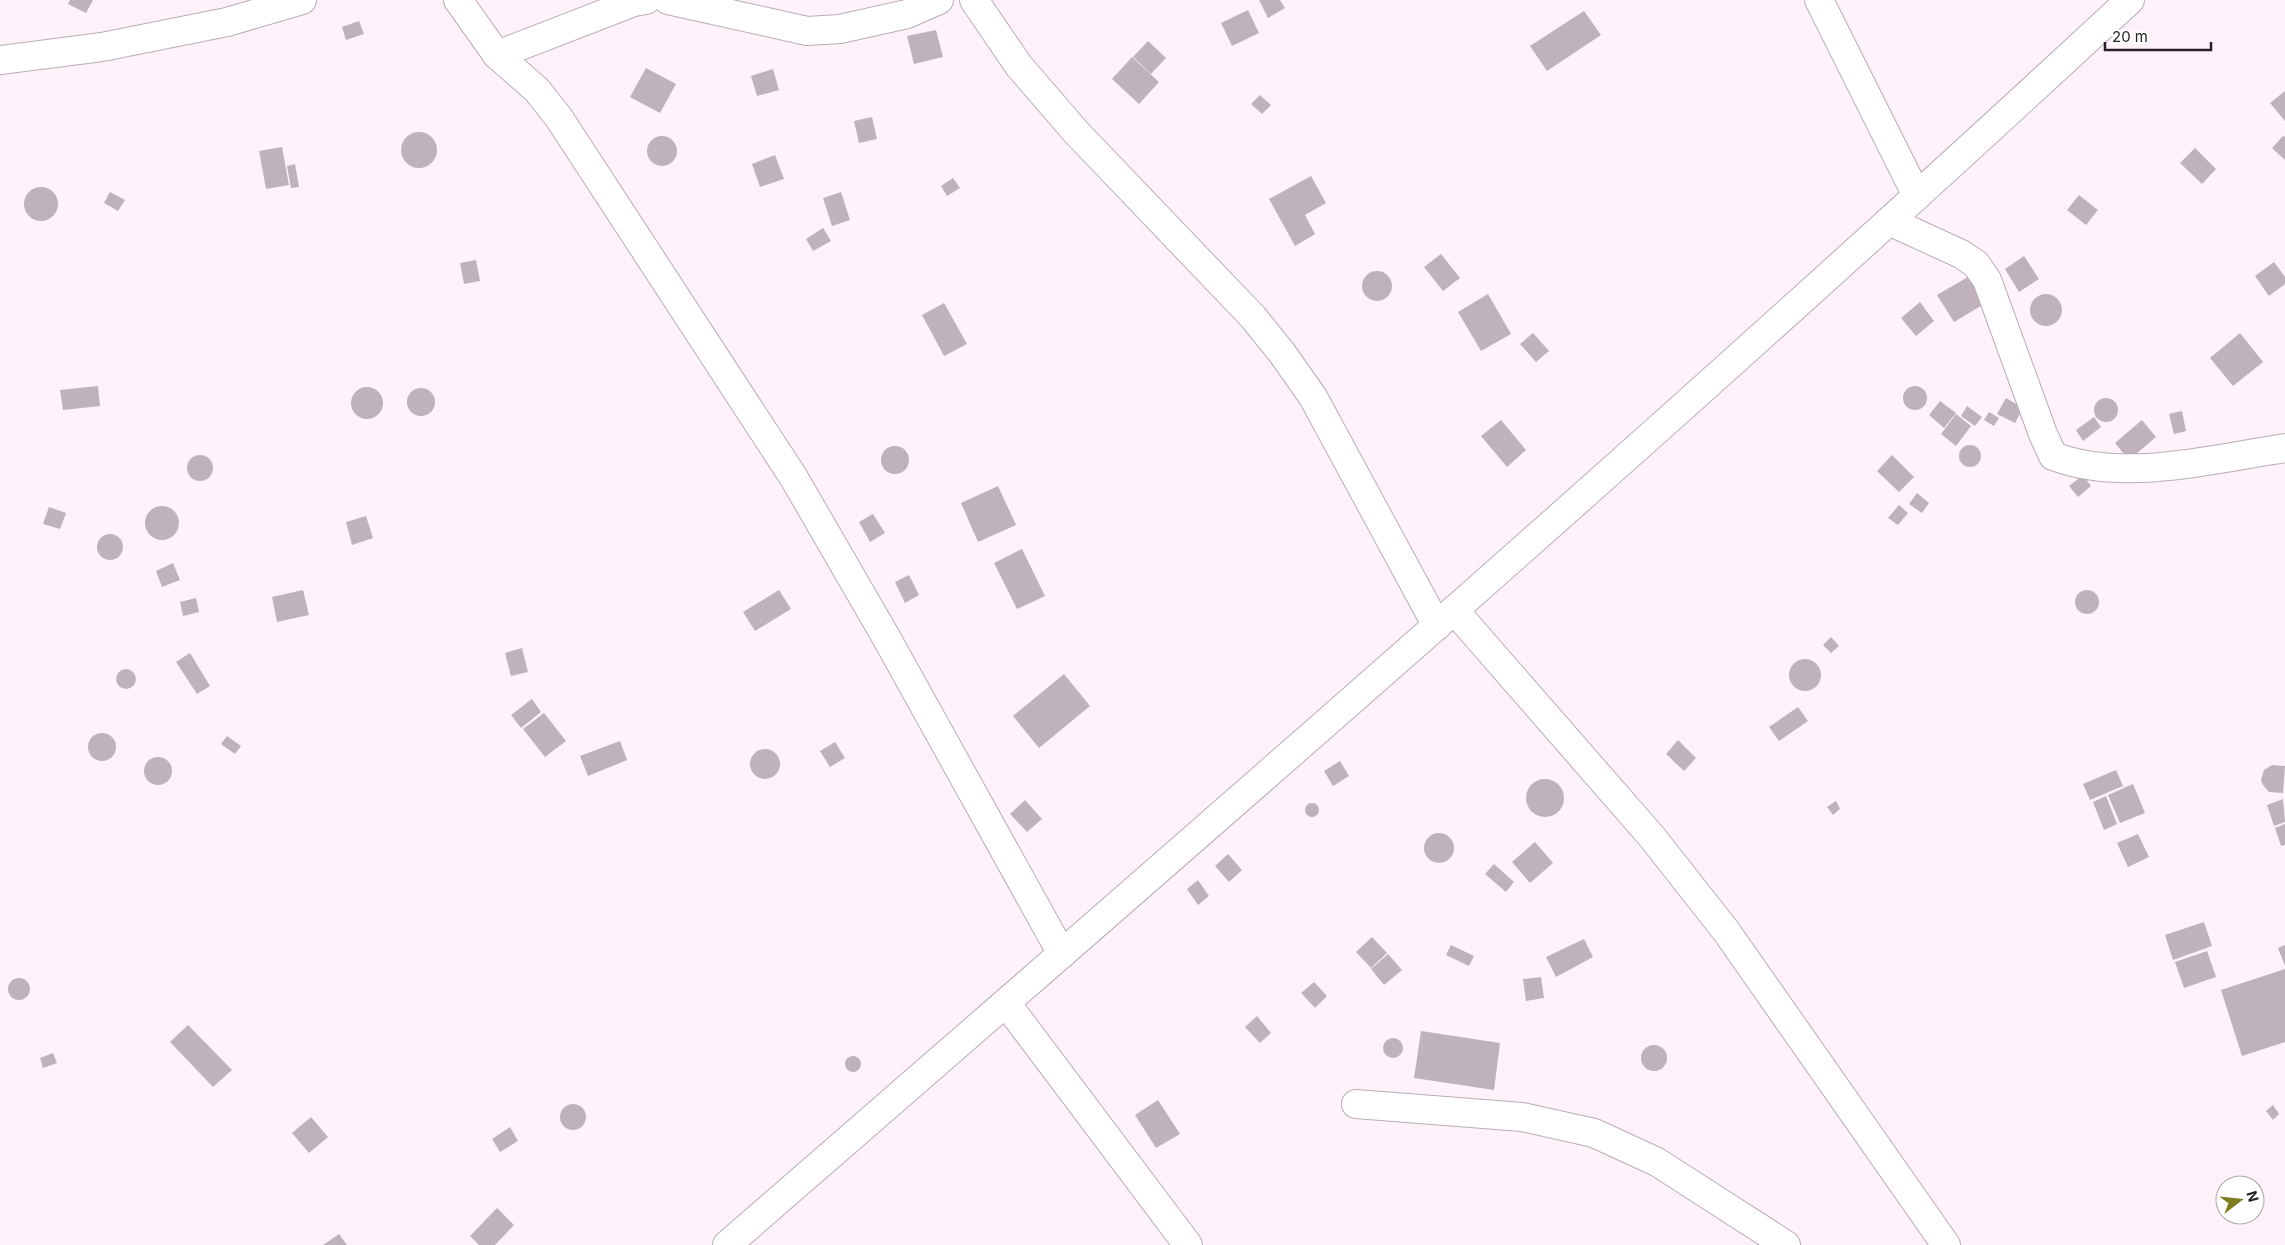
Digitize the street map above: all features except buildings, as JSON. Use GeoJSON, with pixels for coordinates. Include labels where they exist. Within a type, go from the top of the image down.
{"type":"FeatureCollection","features":[{"type":"Feature","properties":{"kind":"street"},"geometry":{"type":"LineString","coordinates":[[0,60],[111,45],[227,22],[302,0]]}},
{"type":"Feature","properties":{"kind":"street"},"geometry":{"type":"LineString","coordinates":[[458,0],[497,55],[537,90],[559,118],[794,478],[886,637],[1062,954]]}},
{"type":"Feature","properties":{"kind":"street"},"geometry":{"type":"LineString","coordinates":[[497,55],[634,2],[646,0]]}},
{"type":"Feature","properties":{"kind":"street"},"geometry":{"type":"LineString","coordinates":[[668,0],[807,31],[840,29],[908,14],[939,0]]}},
{"type":"Feature","properties":{"kind":"street"},"geometry":{"type":"LineString","coordinates":[[974,0],[1019,66],[1076,132],[1253,317],[1282,353],[1313,397],[1445,618],[1652,837],[1726,931],[1946,1245]]}},
{"type":"Feature","properties":{"kind":"street"},"geometry":{"type":"LineString","coordinates":[[1819,0],[1917,196]]}},
{"type":"Feature","properties":{"kind":"street"},"geometry":{"type":"LineString","coordinates":[[727,1245],[1445,618],[1917,196],[2130,0]]}},
{"type":"Feature","properties":{"kind":"street"},"geometry":{"type":"LineString","coordinates":[[1889,221],[1961,254],[1976,264],[1987,280],[2043,434],[2053,456],[2071,463],[2152,469],[2285,448]]}},
{"type":"Feature","properties":{"kind":"street"},"geometry":{"type":"LineString","coordinates":[[1006,1003],[1188,1245]]}},
{"type":"Feature","properties":{"kind":"street"},"geometry":{"type":"LineString","coordinates":[[1356,1104],[1522,1117],[1594,1133],[1657,1162],[1786,1245]]}}]}
